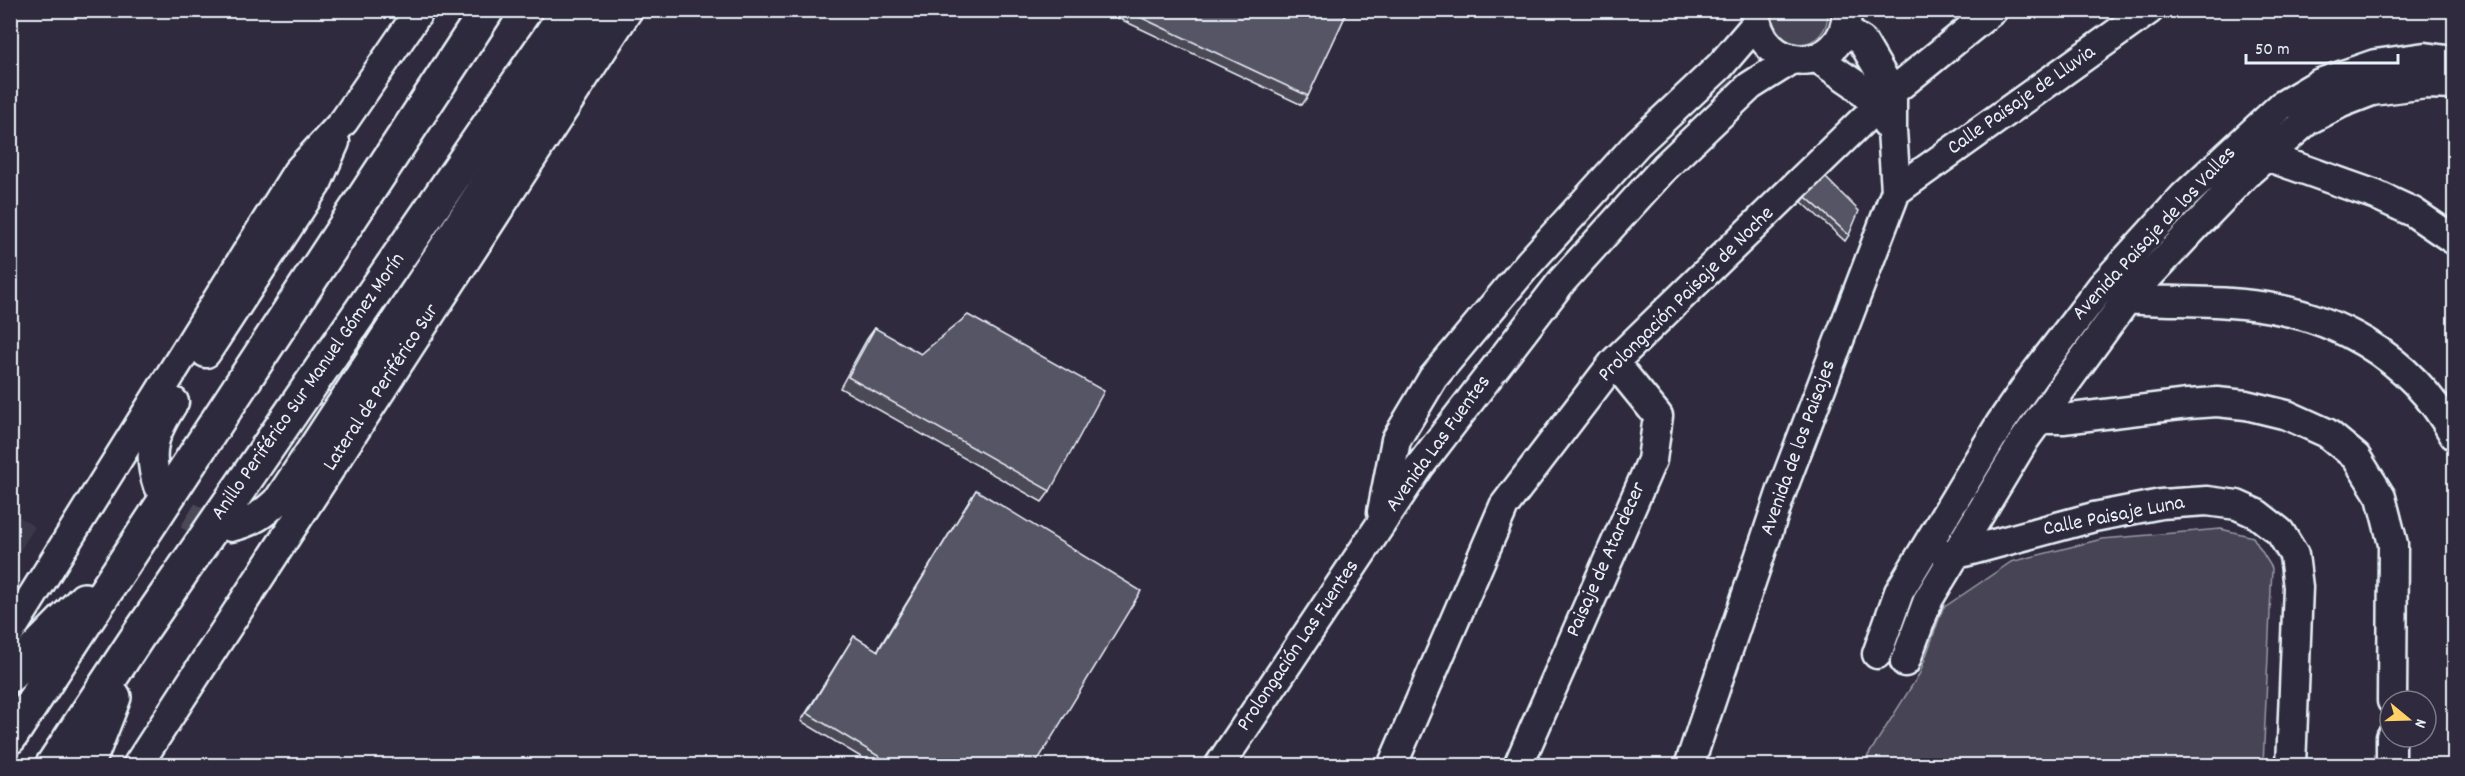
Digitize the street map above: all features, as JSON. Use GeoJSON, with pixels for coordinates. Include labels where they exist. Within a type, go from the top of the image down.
{"type":"FeatureCollection","features":[{"type":"Feature","properties":{"kind":"highway"},"geometry":{"type":"LineString","coordinates":[[10,737],[487,10]]}},
{"type":"Feature","properties":{"kind":"highway","name":"Anillo Periférico Sur Manuel Gómez Morín"},"geometry":{"type":"LineString","coordinates":[[52,765],[568,10]]}},
{"type":"Feature","properties":{"kind":"highway"},"geometry":{"type":"LineString","coordinates":[[10,675],[139,543]]}},
{"type":"Feature","properties":{"kind":"highway"},"geometry":{"type":"LineString","coordinates":[[87,765],[138,636]]}},
{"type":"Feature","properties":{"kind":"street"},"geometry":{"type":"LineString","coordinates":[[10,632],[297,172],[344,121],[420,10]]}},
{"type":"Feature","properties":{"kind":"street"},"geometry":{"type":"LineString","coordinates":[[231,527],[247,523],[263,514],[279,500],[599,10]]}},
{"type":"Feature","properties":{"kind":"street","name":"Lateral de Periférico Sur"},"geometry":{"type":"LineString","coordinates":[[137,765],[628,10]]}},
{"type":"Feature","properties":{"kind":"street","name":"Prolongación Paisaje de Noche"},"geometry":{"type":"LineString","coordinates":[[1392,765],[1504,506],[1614,362],[1993,10]]}},
{"type":"Feature","properties":{"kind":"street","name":"Calle Paisaje de Lluvia"},"geometry":{"type":"LineString","coordinates":[[1896,191],[2149,10]]}},
{"type":"Feature","properties":{"kind":"street","name":"Avenida de los Paisajes"},"geometry":{"type":"LineString","coordinates":[[1689,765],[1782,490],[1896,191],[1886,110],[1862,41],[1848,16]]}},
{"type":"Feature","properties":{"kind":"street","name":"Avenida Las Fuentes"},"geometry":{"type":"LineString","coordinates":[[1379,526],[1419,467],[1562,281],[1665,167],[1750,86],[1804,59],[1828,51],[1838,42],[1848,16]]}},
{"type":"Feature","properties":{"kind":"street"},"geometry":{"type":"LineString","coordinates":[[1755,17],[1762,40],[1775,52],[1804,59],[1855,84],[1886,110]]}},
{"type":"Feature","properties":{"kind":"street","name":"Avenida Las Fuentes"},"geometry":{"type":"LineString","coordinates":[[1379,526],[1396,440],[1433,378],[1529,263],[1637,144],[1720,66],[1755,17]]}},
{"type":"Feature","properties":{"kind":"street","name":"Avenida Paisaje de los Valles"},"geometry":{"type":"LineString","coordinates":[[1877,654],[1899,592],[2000,424],[2102,286],[2184,196],[2281,106],[2320,83],[2375,64],[2425,57],[2454,61]]}},
{"type":"Feature","properties":{"kind":"street","name":"Avenida Paisaje de los Valles"},"geometry":{"type":"LineString","coordinates":[[1905,662],[1928,600],[2039,418],[2127,299],[2196,226],[2266,156],[2308,120],[2372,91],[2426,84],[2454,85]]}},
{"type":"Feature","properties":{"kind":"street"},"geometry":{"type":"LineString","coordinates":[[158,486],[151,466],[153,443],[159,425],[317,183],[344,121]]}},
{"type":"Feature","properties":{"kind":"street"},"geometry":{"type":"LineString","coordinates":[[2266,156],[2376,195],[2413,212],[2454,240]]}},
{"type":"Feature","properties":{"kind":"street"},"geometry":{"type":"LineString","coordinates":[[2127,299],[2241,304],[2281,309],[2322,321],[2368,342],[2415,380],[2454,435]]}},
{"type":"Feature","properties":{"kind":"street","name":"Paisaje de Atardecer"},"geometry":{"type":"LineString","coordinates":[[1518,765],[1652,460],[1658,416],[1614,362]]}},
{"type":"Feature","properties":{"kind":"street"},"geometry":{"type":"LineString","coordinates":[[2039,418],[2064,419],[2217,402],[2246,405],[2287,415],[2327,433],[2356,457],[2381,497],[2394,544],[2392,689]]}},
{"type":"Feature","properties":{"kind":"street","name":"Calle Paisaje Luna"},"geometry":{"type":"LineString","coordinates":[[1922,554],[1957,554],[2073,522],[2161,504],[2207,501],[2237,505],[2257,514],[2280,532],[2295,555],[2298,587],[2291,765]]}},
{"type":"Feature","properties":{"kind":"street","name":"Prolongación Las Fuentes"},"geometry":{"type":"LineString","coordinates":[[1219,765],[1379,526]]}},
{"type":"Feature","properties":{"kind":"street"},"geometry":{"type":"LineString","coordinates":[[2391,749],[2391,765]]}},
{"type":"Feature","properties":{"kind":"shaded area"},"geometry":{"type":"Polygon","coordinates":[[[1772,11],[1828,11],[1826,25],[1820,35],[1801,44],[1790,42],[1781,36],[1775,25],[1772,11]]]}},
{"type":"Feature","properties":{"kind":"shaded area"},"geometry":{"type":"Polygon","coordinates":[[[11,511],[35,527],[11,565],[11,511]]]}},
{"type":"Feature","properties":{"kind":"shaded area"},"geometry":{"type":"Polygon","coordinates":[[[2221,529],[2253,537],[2272,568],[2263,765],[1862,765],[1920,673],[1943,608],[2011,562],[2102,539],[2221,529]]]}},
{"type":"Feature","properties":{"kind":"building"},"geometry":{"type":"Polygon","coordinates":[[[1125,10],[1348,10],[1308,96],[1125,10]]]}},
{"type":"Feature","properties":{"kind":"building"},"geometry":{"type":"Polygon","coordinates":[[[1826,178],[1859,211],[1849,235],[1806,197],[1826,178]]]}},
{"type":"Feature","properties":{"kind":"building"},"geometry":{"type":"Polygon","coordinates":[[[968,315],[1104,391],[1050,491],[848,377],[875,328],[921,354],[968,315]]]}},
{"type":"Feature","properties":{"kind":"building"},"geometry":{"type":"Polygon","coordinates":[[[976,490],[1141,591],[1035,765],[893,765],[807,713],[854,636],[878,651],[976,490]]]}},
{"type":"Feature","properties":{"kind":"tunnel"},"geometry":{"type":"LineString","coordinates":[[158,486],[172,503],[189,516],[209,525],[231,527]]}}]}
